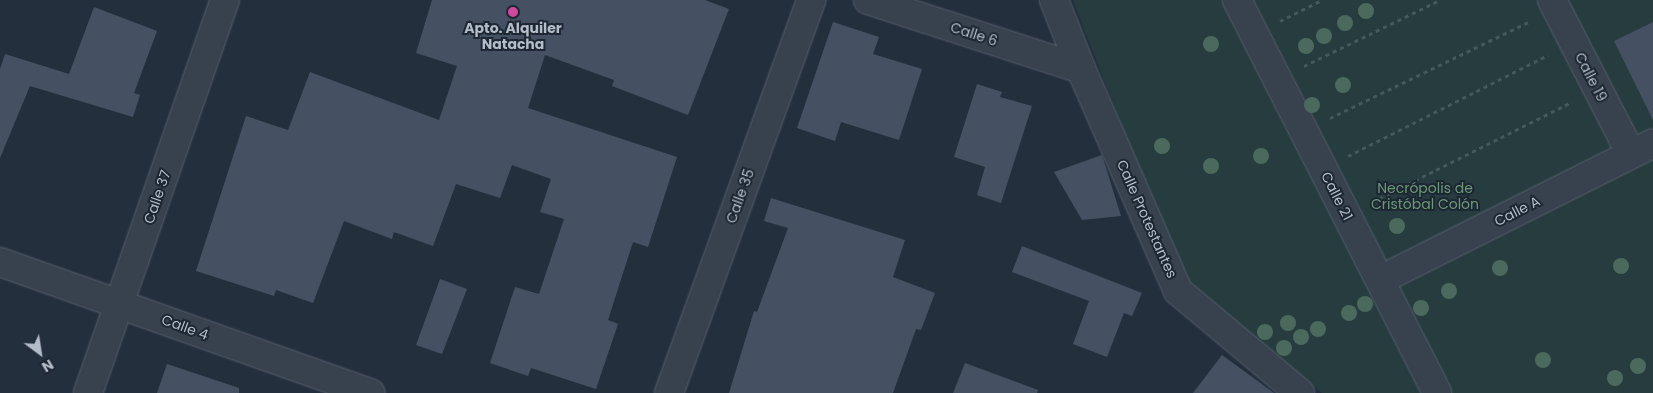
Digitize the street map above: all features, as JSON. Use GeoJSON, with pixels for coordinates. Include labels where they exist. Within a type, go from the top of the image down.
{"type":"FeatureCollection","features":[{"type":"Feature","properties":{"kind":"street","name":"Calle 37"},"geometry":{"type":"LineString","coordinates":[[88,393],[225,0]]}},
{"type":"Feature","properties":{"kind":"street","name":"Calle 35"},"geometry":{"type":"LineString","coordinates":[[669,393],[812,0]]}},
{"type":"Feature","properties":{"kind":"street","name":"Calle 6"},"geometry":{"type":"LineString","coordinates":[[868,0],[1081,69]]}},
{"type":"Feature","properties":{"kind":"street","name":"Calle Protestantes"},"geometry":{"type":"LineString","coordinates":[[1054,0],[1081,69],[1178,291],[1300,393]]}},
{"type":"Feature","properties":{"kind":"street","name":"Calle 21"},"geometry":{"type":"LineString","coordinates":[[1237,0],[1437,393]]}},
{"type":"Feature","properties":{"kind":"street","name":"Calle 19"},"geometry":{"type":"LineString","coordinates":[[1555,5],[1597,89],[1642,148]]}},
{"type":"Feature","properties":{"kind":"street","name":"Calle A"},"geometry":{"type":"LineString","coordinates":[[1380,280],[1642,148]]}},
{"type":"Feature","properties":{"kind":"street","name":"Calle 4"},"geometry":{"type":"LineString","coordinates":[[0,262],[370,393]]}},
{"type":"Feature","properties":{"kind":"path"},"geometry":{"type":"LineString","coordinates":[[1254,34],[1322,0]]}},
{"type":"Feature","properties":{"kind":"path"},"geometry":{"type":"LineString","coordinates":[[1277,79],[1440,0]]}},
{"type":"Feature","properties":{"kind":"path"},"geometry":{"type":"LineString","coordinates":[[1304,130],[1555,5]]}},
{"type":"Feature","properties":{"kind":"path"},"geometry":{"type":"LineString","coordinates":[[1323,169],[1574,42]]}},
{"type":"Feature","properties":{"kind":"path"},"geometry":{"type":"LineString","coordinates":[[1347,215],[1597,89]]}},
{"type":"Feature","properties":{"kind":"green space","name":"Necrópolis de Cristóbal Colón"},"geometry":{"type":"Polygon","coordinates":[[[1073,0],[1653,0],[1653,393],[1322,393],[1184,286],[1073,0]]]}},
{"type":"Feature","properties":{"kind":"building"},"geometry":{"type":"Polygon","coordinates":[[[432,0],[705,0],[729,9],[688,115],[612,86],[614,80],[545,55],[528,108],[677,157],[648,247],[633,242],[608,320],[618,324],[596,389],[531,368],[528,376],[490,363],[515,287],[539,294],[564,219],[540,212],[551,179],[512,165],[500,198],[456,184],[433,246],[394,232],[392,239],[344,221],[313,303],[276,290],[274,296],[196,271],[246,116],[288,130],[310,72],[439,120],[457,66],[416,53],[432,0]]]}},
{"type":"Feature","properties":{"kind":"building"},"geometry":{"type":"Polygon","coordinates":[[[94,7],[157,31],[134,93],[140,95],[133,117],[30,86],[0,158],[0,69],[5,54],[69,74],[94,7]]]}},
{"type":"Feature","properties":{"kind":"building"},"geometry":{"type":"Polygon","coordinates":[[[833,22],[879,37],[873,54],[922,69],[899,140],[841,122],[835,141],[797,128],[833,22]]]}},
{"type":"Feature","properties":{"kind":"building"},"geometry":{"type":"Polygon","coordinates":[[[1653,22],[1653,120],[1614,41],[1653,22]]]}},
{"type":"Feature","properties":{"kind":"building"},"geometry":{"type":"Polygon","coordinates":[[[977,84],[1002,92],[1000,97],[1032,106],[1001,203],[977,195],[985,167],[954,157],[977,84]]]}},
{"type":"Feature","properties":{"kind":"building"},"geometry":{"type":"Polygon","coordinates":[[[1102,155],[1121,216],[1082,220],[1054,172],[1102,155]]]}},
{"type":"Feature","properties":{"kind":"building"},"geometry":{"type":"Polygon","coordinates":[[[771,198],[905,240],[893,277],[935,293],[921,330],[916,329],[893,393],[729,393],[754,311],[757,312],[788,228],[764,221],[771,198]]]}},
{"type":"Feature","properties":{"kind":"building"},"geometry":{"type":"Polygon","coordinates":[[[1022,246],[1142,293],[1132,316],[1124,313],[1107,357],[1073,344],[1089,301],[1012,272],[1022,246]]]}},
{"type":"Feature","properties":{"kind":"building"},"geometry":{"type":"Polygon","coordinates":[[[440,279],[467,289],[442,354],[416,345],[440,279]]]}},
{"type":"Feature","properties":{"kind":"building"},"geometry":{"type":"Polygon","coordinates":[[[1222,355],[1274,393],[1193,393],[1222,355]]]}},
{"type":"Feature","properties":{"kind":"building"},"geometry":{"type":"Polygon","coordinates":[[[965,363],[1038,390],[1037,393],[953,393],[965,363]]]}},
{"type":"Feature","properties":{"kind":"building"},"geometry":{"type":"Polygon","coordinates":[[[167,364],[239,388],[239,393],[157,393],[167,364]]]}},
{"type":"Feature","properties":{"kind":"place","name":"Apto. Alquiler Natacha"},"geometry":{"type":"Point","coordinates":[513,12]}}]}
